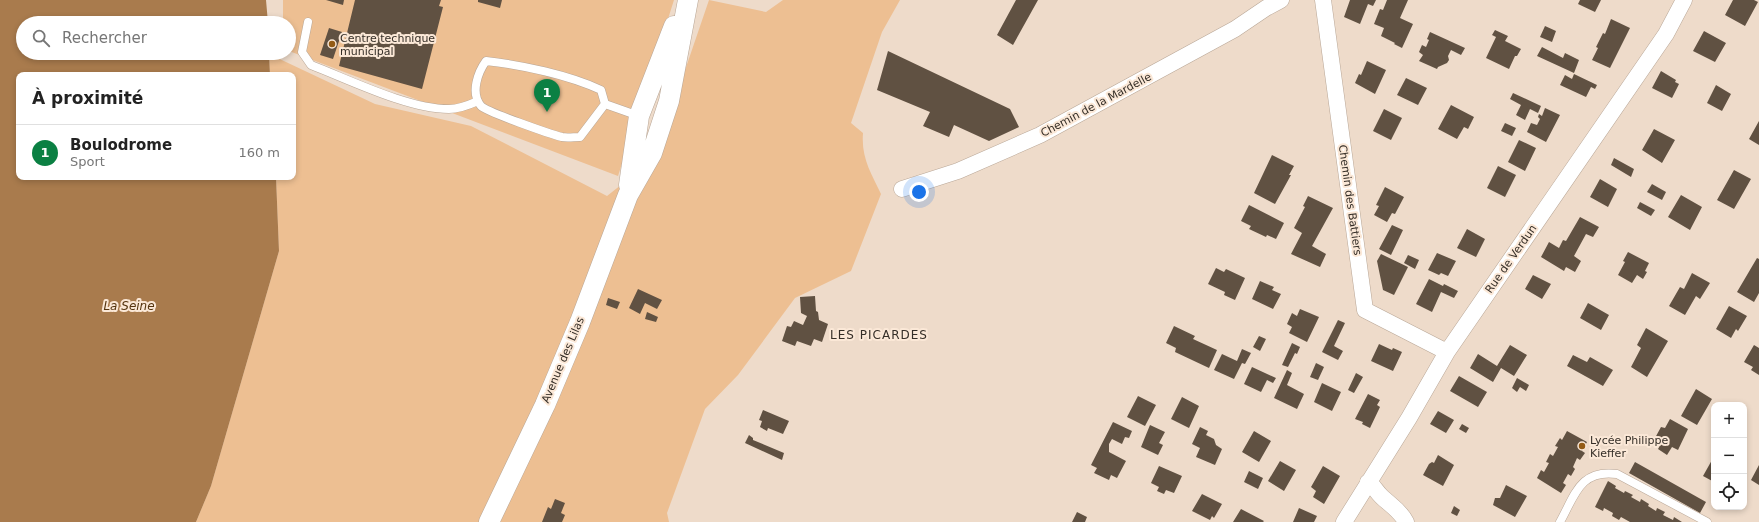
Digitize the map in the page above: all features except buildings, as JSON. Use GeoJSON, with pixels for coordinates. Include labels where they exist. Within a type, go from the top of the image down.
{"type":"FeatureCollection","features":[{"type":"Feature","properties":{"kind":"street","name":"Avenue des Lilas"},"geometry":{"type":"LineString","coordinates":[[628,195],[642,108],[684,0]]}},
{"type":"Feature","properties":{"kind":"street","name":"Avenue des Lilas"},"geometry":{"type":"LineString","coordinates":[[489,522],[545,405],[580,322],[628,195],[652,153],[665,113],[688,0]]}},
{"type":"Feature","properties":{"kind":"street","name":"Chemin de la Mardelle"},"geometry":{"type":"LineString","coordinates":[[902,189],[958,171],[1040,135],[1235,29],[1266,8],[1281,0]]}},
{"type":"Feature","properties":{"kind":"street","name":"Chemin des Battiers"},"geometry":{"type":"LineString","coordinates":[[1324,0],[1365,310],[1447,352]]}},
{"type":"Feature","properties":{"kind":"street","name":"Rue de Verdun"},"geometry":{"type":"LineString","coordinates":[[1344,522],[1409,418],[1447,352],[1666,34],[1684,0]]}},
{"type":"Feature","properties":{"kind":"street"},"geometry":{"type":"LineString","coordinates":[[642,108],[665,113]]}},
{"type":"Feature","properties":{"kind":"street"},"geometry":{"type":"LineString","coordinates":[[1368,482],[1374,486],[1382,497],[1398,510],[1406,522]]}},
{"type":"Feature","properties":{"kind":"lane"},"geometry":{"type":"LineString","coordinates":[[308,22],[302,52],[311,66],[410,103],[449,109],[463,107],[478,101]]}},
{"type":"Feature","properties":{"kind":"lane"},"geometry":{"type":"LineString","coordinates":[[486,61],[504,63],[586,83],[601,90],[605,104],[580,137],[563,137],[502,116],[482,106],[475,96],[480,69],[486,61]]}},
{"type":"Feature","properties":{"kind":"lane"},"geometry":{"type":"LineString","coordinates":[[605,104],[642,108]]}},
{"type":"Feature","properties":{"kind":"lane"},"geometry":{"type":"LineString","coordinates":[[1560,522],[1581,484],[1587,478],[1608,472],[1617,474],[1707,522]]}},
{"type":"Feature","properties":{"kind":"shaded area"},"geometry":{"type":"Polygon","coordinates":[[[283,0],[674,0],[618,176],[296,54],[296,16],[283,16],[283,0]]]}},
{"type":"Feature","properties":{"kind":"shaded area"},"geometry":{"type":"Polygon","coordinates":[[[709,0],[766,12],[783,0],[900,0],[882,32],[851,123],[863,133],[865,158],[881,194],[851,271],[795,298],[738,375],[705,409],[667,513],[669,522],[196,522],[211,486],[279,251],[276,180],[296,180],[296,72],[270,72],[269,60],[282,60],[375,104],[471,126],[607,196],[655,158],[709,0]]]}},
{"type":"Feature","properties":{"kind":"water","name":"La Seine"},"geometry":{"type":"Polygon","coordinates":[[[0,0],[266,0],[267,16],[16,16],[16,60],[269,60],[270,72],[16,72],[16,180],[276,180],[279,251],[211,486],[196,522],[0,522],[0,0]]]}},
{"type":"Feature","properties":{"kind":"place","name":"Centre technique municipal"},"geometry":{"type":"Point","coordinates":[332,44]}},
{"type":"Feature","properties":{"kind":"place","name":"Boulodrome"},"geometry":{"type":"Point","coordinates":[547,112]}},
{"type":"Feature","properties":{"kind":"place","name":"Lycée Philippe Kieffer"},"geometry":{"type":"Point","coordinates":[1582,446]}},
{"type":"Feature","properties":{"kind":"district","name":"LES PICARDES"},"geometry":{"type":"Point","coordinates":[879,335]}}]}
